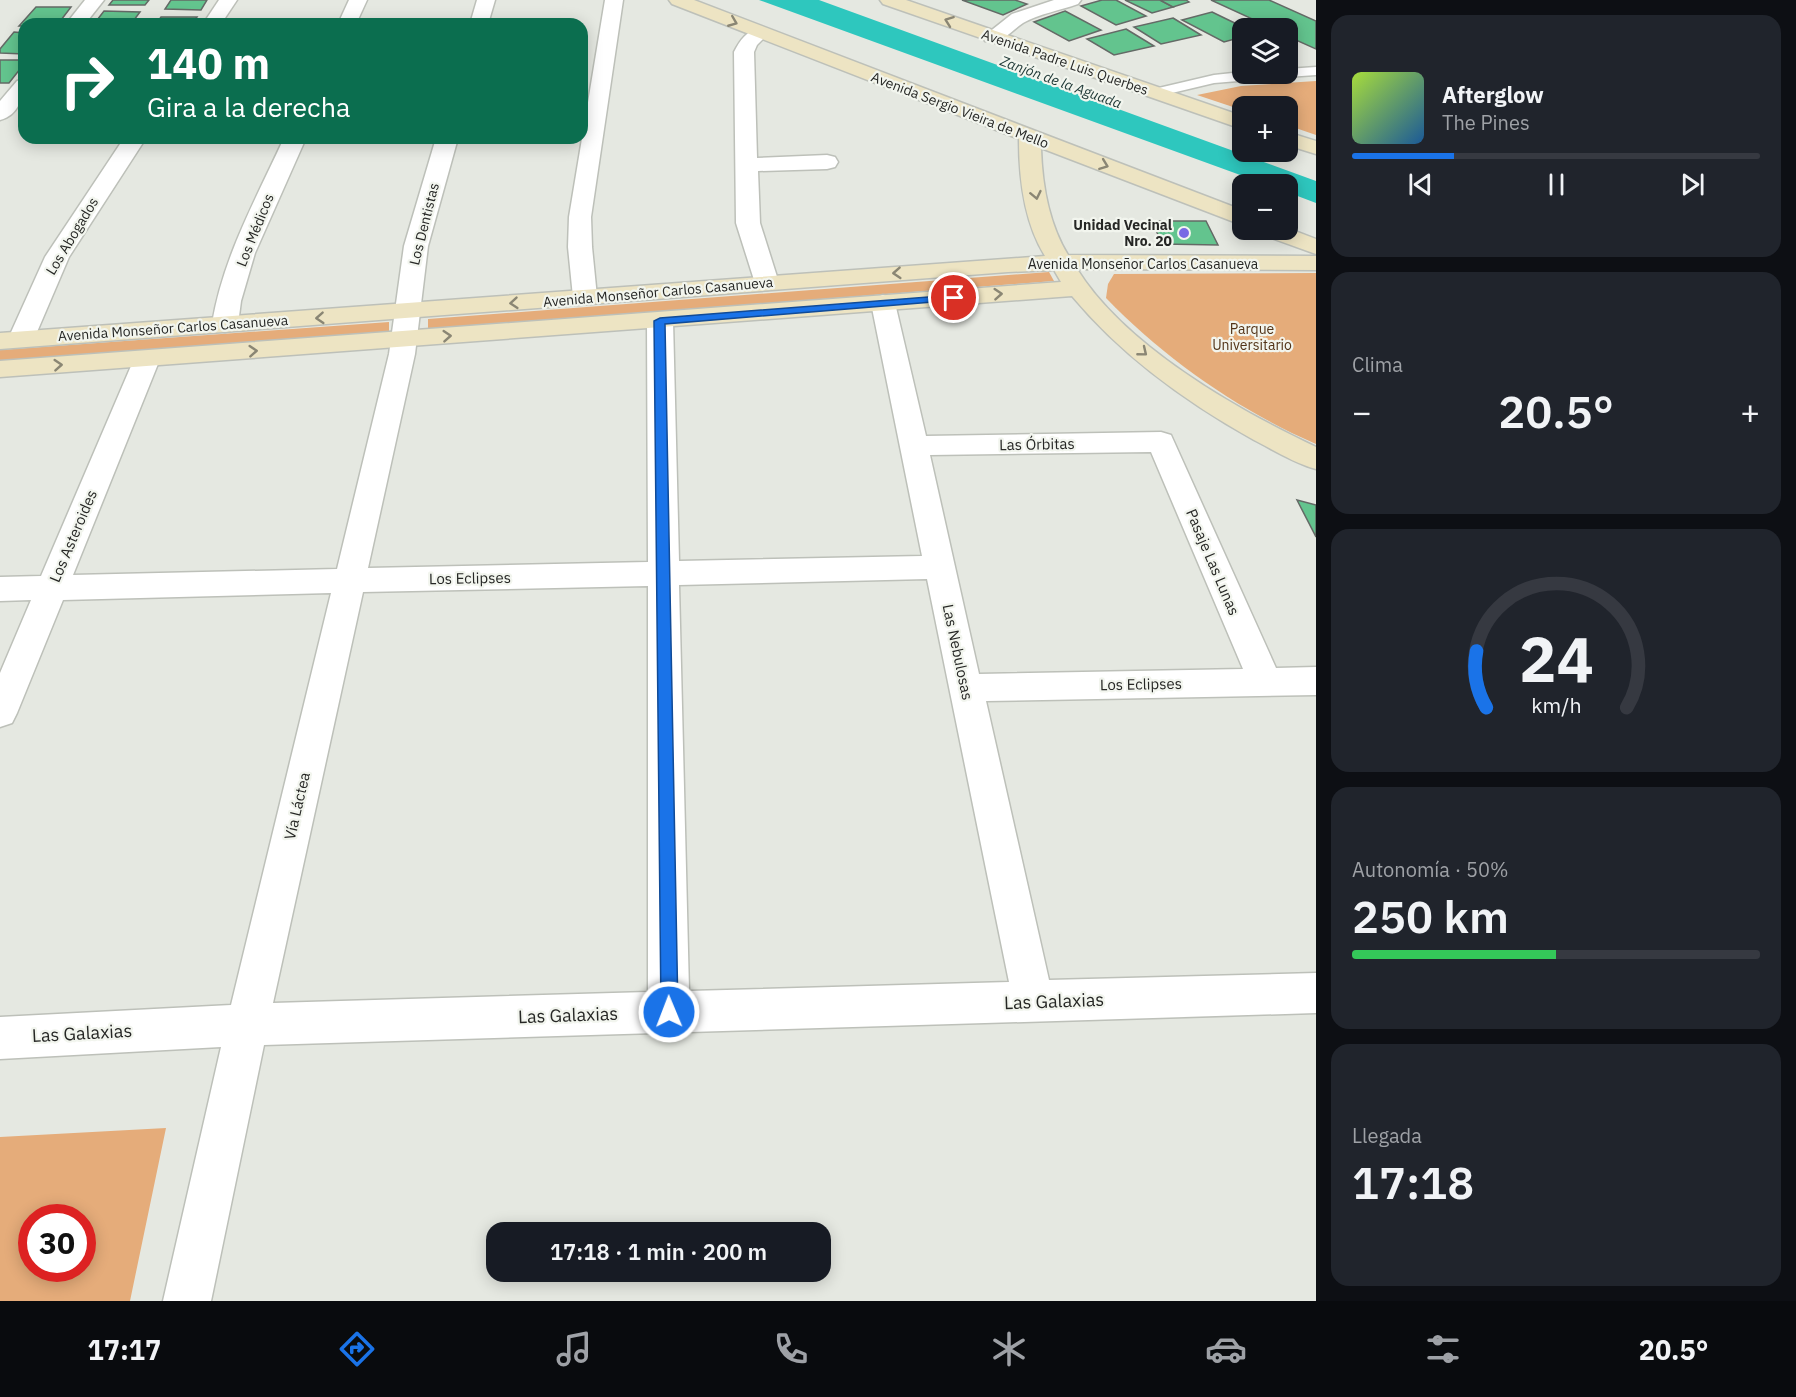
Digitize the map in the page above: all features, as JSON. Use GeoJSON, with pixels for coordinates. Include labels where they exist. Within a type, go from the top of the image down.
{"type":"FeatureCollection","features":[{"type":"Feature","properties":{"kind":"main road","name":"Avenida Sergio Vieira de Mello"},"geometry":{"type":"LineString","coordinates":[[678,0],[1232,214]]}},
{"type":"Feature","properties":{"kind":"main road","name":"Avenida Padre Luis Querbes"},"geometry":{"type":"LineString","coordinates":[[889,0],[1232,120]]}},
{"type":"Feature","properties":{"kind":"main road"},"geometry":{"type":"LineString","coordinates":[[1030,137],[1031,174],[1035,196],[1051,246],[1078,288],[1103,316],[1166,371],[1247,424],[1316,459]]}},
{"type":"Feature","properties":{"kind":"main road"},"geometry":{"type":"LineString","coordinates":[[1298,142],[1316,148]]}},
{"type":"Feature","properties":{"kind":"main road"},"geometry":{"type":"LineString","coordinates":[[1297,240],[1316,247]]}},
{"type":"Feature","properties":{"kind":"main road","name":"Avenida Monseñor Carlos Casanueva"},"geometry":{"type":"LineString","coordinates":[[0,369],[147,359],[406,325],[585,297],[1060,263],[1316,263]]}},
{"type":"Feature","properties":{"kind":"main road","name":"Avenida Monseñor Carlos Casanueva"},"geometry":{"type":"LineString","coordinates":[[10,340],[225,324],[406,325],[660,321],[1078,288]]}},
{"type":"Feature","properties":{"kind":"street"},"geometry":{"type":"LineString","coordinates":[[80,18],[96,0]]}},
{"type":"Feature","properties":{"kind":"street"},"geometry":{"type":"LineString","coordinates":[[216,18],[228,0]]}},
{"type":"Feature","properties":{"kind":"street"},"geometry":{"type":"LineString","coordinates":[[350,18],[358,0]]}},
{"type":"Feature","properties":{"kind":"street"},"geometry":{"type":"LineString","coordinates":[[481,18],[486,0]]}},
{"type":"Feature","properties":{"kind":"street"},"geometry":{"type":"LineString","coordinates":[[585,297],[580,247],[580,218],[614,0]]}},
{"type":"Feature","properties":{"kind":"street"},"geometry":{"type":"LineString","coordinates":[[992,37],[1019,18],[1072,0]]}},
{"type":"Feature","properties":{"kind":"street"},"geometry":{"type":"LineString","coordinates":[[760,33],[749,42],[744,52],[746,165],[748,223],[767,283]]}},
{"type":"Feature","properties":{"kind":"street"},"geometry":{"type":"LineString","coordinates":[[0,114],[18,93]]}},
{"type":"Feature","properties":{"kind":"street","name":"Los Abogados"},"geometry":{"type":"LineString","coordinates":[[10,340],[57,256],[131,144]]}},
{"type":"Feature","properties":{"kind":"street","name":"Los Médicos"},"geometry":{"type":"LineString","coordinates":[[225,324],[226,303],[254,225],[292,144]]}},
{"type":"Feature","properties":{"kind":"street","name":"Los Dentistas"},"geometry":{"type":"LineString","coordinates":[[406,325],[416,246],[445,144]]}},
{"type":"Feature","properties":{"kind":"street"},"geometry":{"type":"LineString","coordinates":[[746,165],[827,162]]}},
{"type":"Feature","properties":{"kind":"street","name":"Las Nebulosas"},"geometry":{"type":"LineString","coordinates":[[883,303],[1033,1001]]}},
{"type":"Feature","properties":{"kind":"street"},"geometry":{"type":"LineString","coordinates":[[660,321],[669,1012]]}},
{"type":"Feature","properties":{"kind":"street","name":"Vía Láctea"},"geometry":{"type":"LineString","coordinates":[[187,1301],[247,1024],[406,325]]}},
{"type":"Feature","properties":{"kind":"street","name":"Los Asteroides"},"geometry":{"type":"LineString","coordinates":[[0,713],[147,359]]}},
{"type":"Feature","properties":{"kind":"street","name":"Las Órbitas"},"geometry":{"type":"LineString","coordinates":[[913,446],[1161,442]]}},
{"type":"Feature","properties":{"kind":"street","name":"Pasaje Las Lunas"},"geometry":{"type":"LineString","coordinates":[[1161,442],[1265,682]]}},
{"type":"Feature","properties":{"kind":"street","name":"Los Eclipses"},"geometry":{"type":"LineString","coordinates":[[0,589],[939,567]]}},
{"type":"Feature","properties":{"kind":"street","name":"Los Eclipses"},"geometry":{"type":"LineString","coordinates":[[965,688],[1316,681]]}},
{"type":"Feature","properties":{"kind":"street","name":"Las Galaxias"},"geometry":{"type":"LineString","coordinates":[[0,1038],[247,1024],[1316,993]]}},
{"type":"Feature","properties":{"kind":"lane"},"geometry":{"type":"LineString","coordinates":[[1298,72],[1316,71]]}},
{"type":"Feature","properties":{"kind":"lane"},"geometry":{"type":"LineString","coordinates":[[1155,93],[1214,79],[1232,78]]}},
{"type":"Feature","properties":{"kind":"green space"},"geometry":{"type":"Polygon","coordinates":[[[1316,81],[1316,135],[1298,129],[1298,96],[1232,96],[1232,107],[1197,95],[1241,86],[1316,81]]]}},
{"type":"Feature","properties":{"kind":"green space"},"geometry":{"type":"Polygon","coordinates":[[[1049,272],[1054,281],[428,330],[428,319],[1049,272]]]}},
{"type":"Feature","properties":{"kind":"green space","name":"Parque Universitario"},"geometry":{"type":"Polygon","coordinates":[[[1316,273],[1316,444],[1259,415],[1204,381],[1153,342],[1106,298],[1108,284],[1114,274],[1316,273]]]}},
{"type":"Feature","properties":{"kind":"green space"},"geometry":{"type":"Polygon","coordinates":[[[389,322],[389,333],[0,362],[0,350],[389,322]]]}},
{"type":"Feature","properties":{"kind":"green space"},"geometry":{"type":"Polygon","coordinates":[[[166,1128],[130,1301],[0,1301],[0,1137],[166,1128]]]}},
{"type":"Feature","properties":{"kind":"water"},"geometry":{"type":"Polygon","coordinates":[[[759,0],[819,0],[1232,150],[1232,162],[1264,162],[1297,174],[1238,174],[759,0]]]}},
{"type":"Feature","properties":{"kind":"water"},"geometry":{"type":"Polygon","coordinates":[[[1298,174],[1316,181],[1316,203],[1298,196],[1298,174]]]}},
{"type":"Feature","properties":{"kind":"building"},"geometry":{"type":"Polygon","coordinates":[[[113,0],[149,0],[145,5],[109,5],[113,0]]]}},
{"type":"Feature","properties":{"kind":"building"},"geometry":{"type":"Polygon","coordinates":[[[171,0],[207,0],[201,10],[165,9],[171,0]]]}},
{"type":"Feature","properties":{"kind":"building"},"geometry":{"type":"Polygon","coordinates":[[[962,0],[1015,0],[1027,4],[1003,15],[962,0]]]}},
{"type":"Feature","properties":{"kind":"building"},"geometry":{"type":"Polygon","coordinates":[[[1102,0],[1116,0],[1146,16],[1116,25],[1081,6],[1102,0]]]}},
{"type":"Feature","properties":{"kind":"building"},"geometry":{"type":"Polygon","coordinates":[[[1125,0],[1160,0],[1173,7],[1152,13],[1125,0]]]}},
{"type":"Feature","properties":{"kind":"building"},"geometry":{"type":"Polygon","coordinates":[[[1160,0],[1186,0],[1189,2],[1173,7],[1160,0]]]}},
{"type":"Feature","properties":{"kind":"building"},"geometry":{"type":"Polygon","coordinates":[[[1211,0],[1269,0],[1316,21],[1316,49],[1298,41],[1298,18],[1250,18],[1211,0]]]}},
{"type":"Feature","properties":{"kind":"building"},"geometry":{"type":"Polygon","coordinates":[[[36,7],[71,7],[63,18],[26,18],[36,7]]]}},
{"type":"Feature","properties":{"kind":"building"},"geometry":{"type":"Polygon","coordinates":[[[104,11],[140,12],[136,18],[99,18],[104,11]]]}},
{"type":"Feature","properties":{"kind":"building"},"geometry":{"type":"Polygon","coordinates":[[[1065,11],[1101,30],[1069,41],[1034,22],[1065,11]]]}},
{"type":"Feature","properties":{"kind":"building"},"geometry":{"type":"Polygon","coordinates":[[[1212,12],[1232,22],[1232,40],[1224,42],[1182,20],[1212,12]]]}},
{"type":"Feature","properties":{"kind":"building"},"geometry":{"type":"Polygon","coordinates":[[[161,17],[197,17],[196,18],[161,17]]]}},
{"type":"Feature","properties":{"kind":"building"},"geometry":{"type":"Polygon","coordinates":[[[1173,18],[1201,35],[1161,44],[1134,27],[1173,18]]]}},
{"type":"Feature","properties":{"kind":"building"},"geometry":{"type":"Polygon","coordinates":[[[1126,29],[1154,46],[1114,55],[1087,39],[1126,29]]]}},
{"type":"Feature","properties":{"kind":"building"},"geometry":{"type":"Polygon","coordinates":[[[14,32],[18,32],[18,54],[0,53],[0,49],[14,32]]]}},
{"type":"Feature","properties":{"kind":"building"},"geometry":{"type":"Polygon","coordinates":[[[0,60],[18,60],[18,72],[9,83],[0,83],[0,60]]]}},
{"type":"Feature","properties":{"kind":"building","name":"Unidad Vecinal Nro. 20"},"geometry":{"type":"Polygon","coordinates":[[[1152,221],[1206,221],[1218,245],[1162,244],[1152,221]]]}},
{"type":"Feature","properties":{"kind":"building"},"geometry":{"type":"Polygon","coordinates":[[[1297,500],[1316,505],[1316,537],[1297,500]]]}},
{"type":"Feature","properties":{"kind":"place","name":"Unidad Vecinal Nro. 20"},"geometry":{"type":"Point","coordinates":[1184,233]}},
{"type":"Feature","properties":{"kind":"route"},"geometry":{"type":"LineString","coordinates":[[669,1012],[660,321],[954,298]]}},
{"type":"Feature","properties":{"kind":"water label","name":"Zanjón de la Aguada"},"geometry":{"type":"Point","coordinates":[1061,82]}}]}
